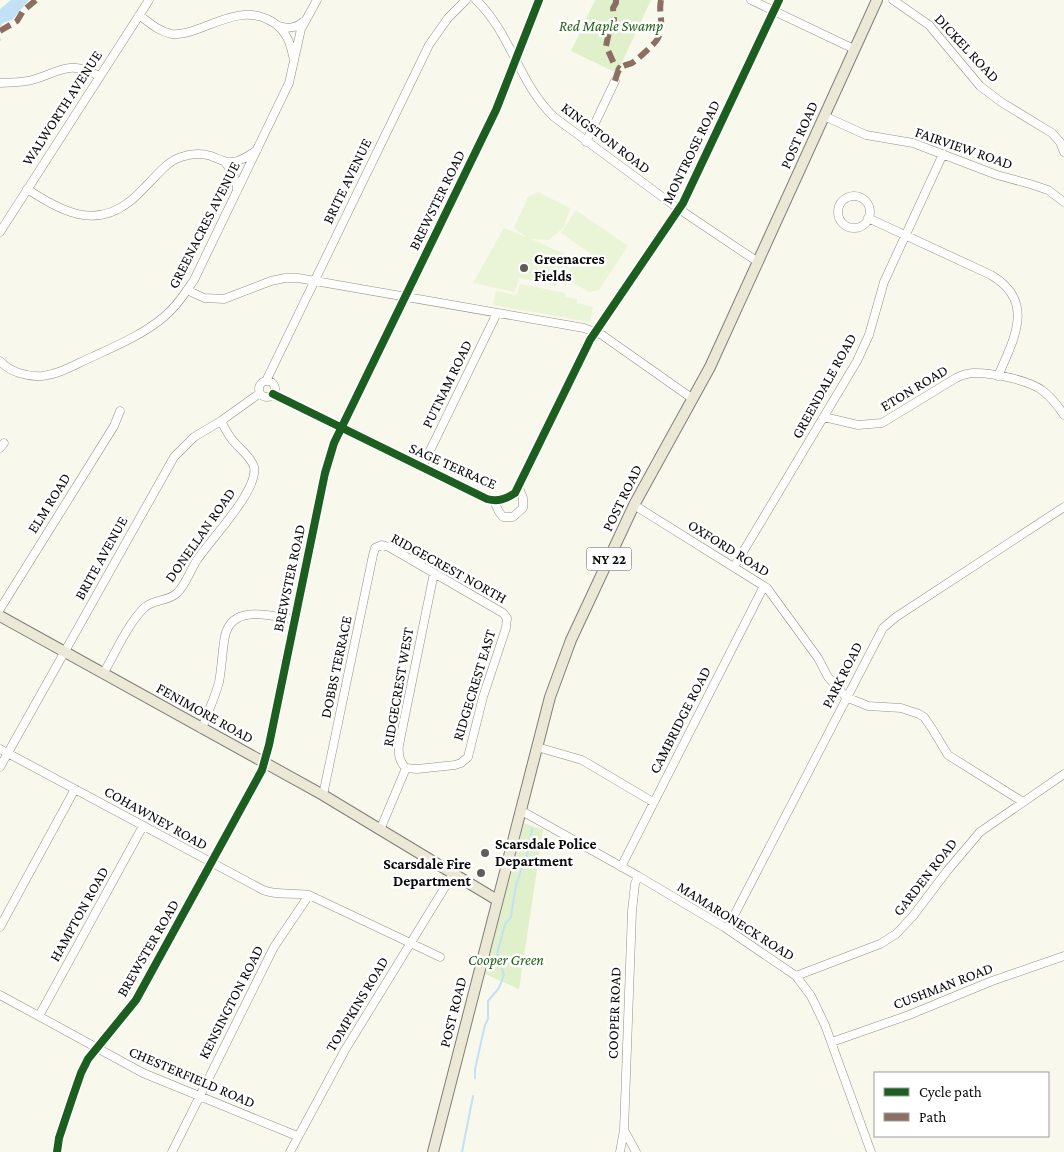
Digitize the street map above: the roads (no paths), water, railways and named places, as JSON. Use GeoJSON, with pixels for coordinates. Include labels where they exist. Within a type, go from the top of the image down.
{"type":"FeatureCollection","features":[{"type":"Feature","properties":{"kind":"main road","name":"POST ROAD"},"geometry":{"type":"LineString","coordinates":[[435,1152],[536,747],[562,661],[634,504],[710,366],[878,0]]}},
{"type":"Feature","properties":{"kind":"main road","name":"FENIMORE ROAD"},"geometry":{"type":"LineString","coordinates":[[0,616],[323,795],[497,900]]}},
{"type":"Feature","properties":{"kind":"street","name":"WALWORTH AVENUE"},"geometry":{"type":"LineString","coordinates":[[0,232],[149,0]]}},
{"type":"Feature","properties":{"kind":"street","name":"GREENACRES AVENUE"},"geometry":{"type":"LineString","coordinates":[[0,361],[10,369],[23,374],[40,376],[58,372],[142,333],[166,315],[181,300],[194,280],[290,83],[297,43],[305,20],[317,0]]}},
{"type":"Feature","properties":{"kind":"street","name":"BRITE AVENUE"},"geometry":{"type":"LineString","coordinates":[[0,767],[4,751],[64,651],[174,457],[194,437],[221,421],[260,393],[259,387],[262,383],[266,382],[429,45],[448,18],[466,0]]}},
{"type":"Feature","properties":{"kind":"street","name":"KINGSTON ROAD"},"geometry":{"type":"LineString","coordinates":[[476,0],[500,28],[516,61],[544,107],[554,118],[680,209],[758,262]]}},
{"type":"Feature","properties":{"kind":"street","name":"BREWSTER ROAD"},"geometry":{"type":"LineString","coordinates":[[57,1152],[63,1127],[81,1073],[97,1048],[136,1000],[262,770],[269,746],[325,473],[334,443],[496,110],[539,0]]}},
{"type":"Feature","properties":{"kind":"street"},"geometry":{"type":"LineString","coordinates":[[751,0],[854,49]]}},
{"type":"Feature","properties":{"kind":"street","name":"MONTROSE ROAD"},"geometry":{"type":"LineString","coordinates":[[594,332],[680,209],[779,0]]}},
{"type":"Feature","properties":{"kind":"street","name":"DICKEL ROAD"},"geometry":{"type":"LineString","coordinates":[[894,0],[929,25],[980,86],[1001,102],[1052,133],[1060,142],[1064,152]]}},
{"type":"Feature","properties":{"kind":"street"},"geometry":{"type":"LineString","coordinates":[[139,15],[170,34],[184,33],[230,17],[246,14],[263,17],[279,26],[291,28],[300,25],[305,20]]}},
{"type":"Feature","properties":{"kind":"street"},"geometry":{"type":"LineString","coordinates":[[279,26],[290,42],[294,62]]}},
{"type":"Feature","properties":{"kind":"street"},"geometry":{"type":"LineString","coordinates":[[0,83],[29,80],[63,68],[75,67],[99,76]]}},
{"type":"Feature","properties":{"kind":"street"},"geometry":{"type":"LineString","coordinates":[[586,142],[615,81]]}},
{"type":"Feature","properties":{"kind":"street","name":"FAIRVIEW ROAD"},"geometry":{"type":"LineString","coordinates":[[824,116],[866,135],[913,143],[997,175],[1048,190],[1064,202]]}},
{"type":"Feature","properties":{"kind":"street"},"geometry":{"type":"LineString","coordinates":[[27,189],[64,210],[80,215],[95,216],[111,212],[126,205],[164,168],[178,158],[188,155],[206,155],[225,162],[234,162],[257,150]]}},
{"type":"Feature","properties":{"kind":"street","name":"GREENDALE ROAD"},"geometry":{"type":"LineString","coordinates":[[734,567],[863,349],[869,335],[884,282],[944,154]]}},
{"type":"Feature","properties":{"kind":"street"},"geometry":{"type":"LineString","coordinates":[[225,162],[235,178],[237,192]]}},
{"type":"Feature","properties":{"kind":"street"},"geometry":{"type":"LineString","coordinates":[[847,197],[862,198],[869,206],[868,218],[860,226],[848,227],[839,218],[838,208],[840,203],[847,197]]}},
{"type":"Feature","properties":{"kind":"street"},"geometry":{"type":"LineString","coordinates":[[868,218],[990,275],[1001,281],[1009,289],[1016,304],[1017,329],[998,376]]}},
{"type":"Feature","properties":{"kind":"street"},"geometry":{"type":"LineString","coordinates":[[187,290],[204,298],[219,299],[231,297],[277,279],[315,280],[574,326],[602,335],[692,399]]}},
{"type":"Feature","properties":{"kind":"street","name":"PUTNAM ROAD"},"geometry":{"type":"LineString","coordinates":[[422,467],[497,312]]}},
{"type":"Feature","properties":{"kind":"street","name":"SAGE TERRACE"},"geometry":{"type":"LineString","coordinates":[[273,394],[494,500],[505,499],[519,488],[594,332]]}},
{"type":"Feature","properties":{"kind":"street","name":"ETON ROAD"},"geometry":{"type":"LineString","coordinates":[[824,417],[858,425],[882,423],[956,378],[976,373],[998,376],[1038,388],[1053,400],[1064,415]]}},
{"type":"Feature","properties":{"kind":"street"},"geometry":{"type":"LineString","coordinates":[[260,393],[266,397],[273,394],[274,387],[271,383],[266,382]]}},
{"type":"Feature","properties":{"kind":"street","name":"ELM ROAD"},"geometry":{"type":"LineString","coordinates":[[0,609],[109,434],[120,411]]}},
{"type":"Feature","properties":{"kind":"street","name":"DONELLAN ROAD"},"geometry":{"type":"LineString","coordinates":[[104,674],[127,631],[141,610],[148,604],[171,597],[178,592],[196,561],[250,486],[254,472],[252,463],[228,434],[221,421]]}},
{"type":"Feature","properties":{"kind":"street"},"geometry":{"type":"LineString","coordinates":[[494,500],[498,512],[503,517],[516,516],[523,508],[523,498],[519,488]]}},
{"type":"Feature","properties":{"kind":"street","name":"OXFORD ROAD"},"geometry":{"type":"LineString","coordinates":[[634,504],[764,586],[818,658],[828,677],[846,698]]}},
{"type":"Feature","properties":{"kind":"street","name":"PARK ROAD"},"geometry":{"type":"LineString","coordinates":[[727,929],[878,635],[887,624],[1064,507]]}},
{"type":"Feature","properties":{"kind":"street","name":"RIDGECREST NORTH"},"geometry":{"type":"LineString","coordinates":[[378,545],[389,547],[506,616]]}},
{"type":"Feature","properties":{"kind":"street","name":"DOBBS TERRACE"},"geometry":{"type":"LineString","coordinates":[[323,795],[373,555],[378,545]]}},
{"type":"Feature","properties":{"kind":"street","name":"RIDGECREST WEST"},"geometry":{"type":"LineString","coordinates":[[406,768],[398,752],[434,572]]}},
{"type":"Feature","properties":{"kind":"street","name":"CAMBRIDGE ROAD"},"geometry":{"type":"LineString","coordinates":[[621,867],[764,586]]}},
{"type":"Feature","properties":{"kind":"street"},"geometry":{"type":"LineString","coordinates":[[202,729],[219,682],[224,638],[232,622],[242,616],[251,614],[265,614],[295,620]]}},
{"type":"Feature","properties":{"kind":"street","name":"RIDGECREST EAST"},"geometry":{"type":"LineString","coordinates":[[406,768],[417,769],[455,765],[468,757],[483,697],[506,628],[506,616]]}},
{"type":"Feature","properties":{"kind":"street"},"geometry":{"type":"LineString","coordinates":[[846,698],[868,706],[901,708],[919,714],[928,721],[948,755],[1023,802]]}},
{"type":"Feature","properties":{"kind":"street"},"geometry":{"type":"LineString","coordinates":[[536,747],[582,760],[653,802]]}},
{"type":"Feature","properties":{"kind":"street","name":"COHAWNEY ROAD"},"geometry":{"type":"LineString","coordinates":[[4,751],[211,864],[269,893],[309,895],[440,957]]}},
{"type":"Feature","properties":{"kind":"street"},"geometry":{"type":"LineString","coordinates":[[380,830],[406,768]]}},
{"type":"Feature","properties":{"kind":"street","name":"GARDEN ROAD"},"geometry":{"type":"LineString","coordinates":[[796,976],[880,944],[896,934],[913,916],[976,836],[992,822],[1064,774]]}},
{"type":"Feature","properties":{"kind":"street"},"geometry":{"type":"LineString","coordinates":[[0,928],[75,789]]}},
{"type":"Feature","properties":{"kind":"street","name":"MAMARONECK ROAD"},"geometry":{"type":"LineString","coordinates":[[520,810],[638,876],[727,929],[796,976],[815,1004],[832,1042],[871,1152]]}},
{"type":"Feature","properties":{"kind":"street","name":"HAMPTON ROAD"},"geometry":{"type":"LineString","coordinates":[[39,1016],[142,826]]}},
{"type":"Feature","properties":{"kind":"street","name":"TOMPKINS ROAD"},"geometry":{"type":"LineString","coordinates":[[290,1150],[345,1050],[453,874]]}},
{"type":"Feature","properties":{"kind":"street","name":"COOPER ROAD"},"geometry":{"type":"LineString","coordinates":[[620,1152],[624,1130],[632,904],[634,884],[638,876]]}},
{"type":"Feature","properties":{"kind":"street","name":"KENSINGTON ROAD"},"geometry":{"type":"LineString","coordinates":[[172,1152],[274,947],[309,895]]}},
{"type":"Feature","properties":{"kind":"street","name":"CUSHMAN ROAD"},"geometry":{"type":"LineString","coordinates":[[832,1042],[909,1015],[992,981],[1064,956]]}},
{"type":"Feature","properties":{"kind":"street","name":"CHESTERFIELD ROAD"},"geometry":{"type":"LineString","coordinates":[[0,995],[143,1073],[297,1136]]}},
{"type":"Feature","properties":{"kind":"street"},"geometry":{"type":"LineString","coordinates":[[624,1130],[636,1152]]}},
{"type":"Feature","properties":{"kind":"street"},"geometry":{"type":"LineString","coordinates":[[290,1150],[300,1152]]}},
{"type":"Feature","properties":{"kind":"water"},"geometry":{"type":"Polygon","coordinates":[[[11,0],[29,0],[12,20],[3,23],[0,27],[0,9],[11,0]]]}},
{"type":"Feature","properties":{"kind":"waterway"},"geometry":{"type":"LineString","coordinates":[[475,1078],[475,1069],[488,1019],[488,1001],[499,988],[504,975],[497,954],[505,924],[511,917],[516,885],[529,848],[532,829]]}},
{"type":"Feature","properties":{"kind":"waterway"},"geometry":{"type":"LineString","coordinates":[[462,1152],[473,1096]]}},
{"type":"Feature","properties":{"kind":"place","name":"Greenacres Fields"},"geometry":{"type":"Point","coordinates":[524,268]}},
{"type":"Feature","properties":{"kind":"place","name":"Scarsdale Police Department"},"geometry":{"type":"Point","coordinates":[485,853]}},
{"type":"Feature","properties":{"kind":"place","name":"Scarsdale Fire Department"},"geometry":{"type":"Point","coordinates":[481,873]}},
{"type":"Feature","properties":{"kind":"park label","name":"Red Maple Swamp"},"geometry":{"type":"Point","coordinates":[611,26]}},
{"type":"Feature","properties":{"kind":"park label","name":"Cooper Green"},"geometry":{"type":"Point","coordinates":[506,960]}}]}
